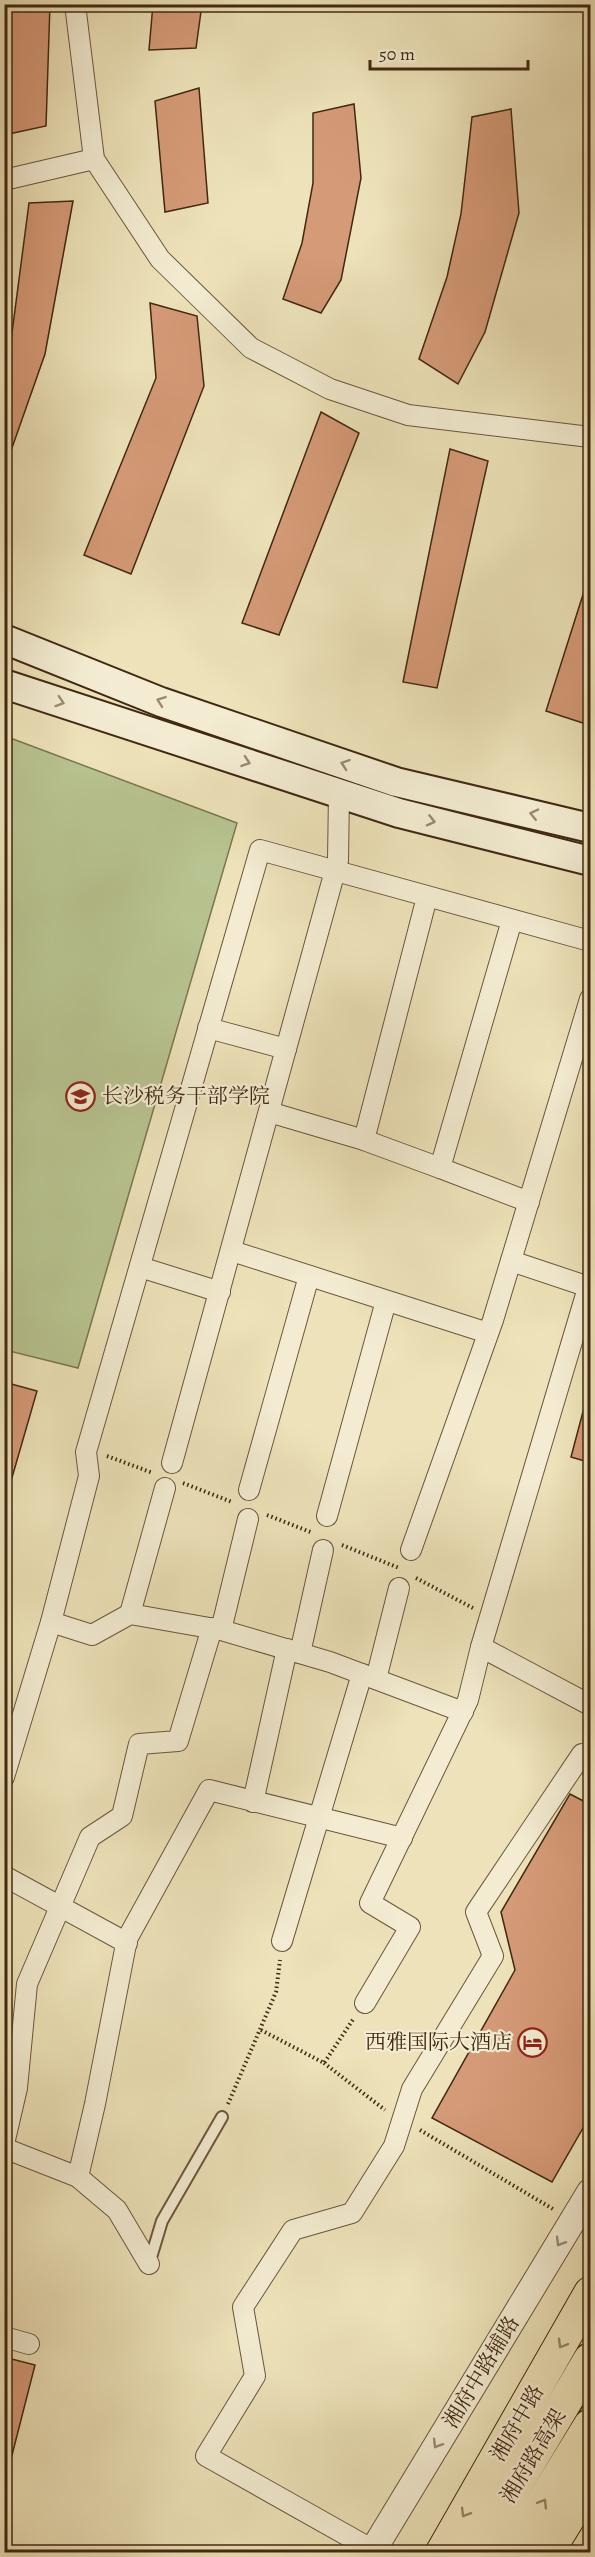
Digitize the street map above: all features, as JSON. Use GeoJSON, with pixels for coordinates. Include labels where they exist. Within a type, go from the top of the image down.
{"type":"FeatureCollection","features":[{"type":"Feature","properties":{"kind":"highway","name":"湘府路高架"},"geometry":{"type":"LineString","coordinates":[[476,2553],[591,2360]]}},
{"type":"Feature","properties":{"kind":"highway","name":"湘府路高架"},"geometry":{"type":"LineString","coordinates":[[513,2553],[591,2426]]}},
{"type":"Feature","properties":{"kind":"main road"},"geometry":{"type":"LineString","coordinates":[[4,639],[161,702],[396,782],[591,828]]}},
{"type":"Feature","properties":{"kind":"main road"},"geometry":{"type":"LineString","coordinates":[[4,684],[399,813],[591,861]]}},
{"type":"Feature","properties":{"kind":"main road","name":"湘府中路"},"geometry":{"type":"LineString","coordinates":[[442,2553],[591,2293]]}},
{"type":"Feature","properties":{"kind":"main road"},"geometry":{"type":"LineString","coordinates":[[548,2553],[591,2483]]}},
{"type":"Feature","properties":{"kind":"street"},"geometry":{"type":"LineString","coordinates":[[75,4],[94,159],[160,259],[251,348],[330,389],[408,415],[591,437]]}},
{"type":"Feature","properties":{"kind":"street"},"geometry":{"type":"LineString","coordinates":[[4,180],[94,159]]}},
{"type":"Feature","properties":{"kind":"street"},"geometry":{"type":"LineString","coordinates":[[129,1614],[232,1251],[338,860],[339,793]]}},
{"type":"Feature","properties":{"kind":"street"},"geometry":{"type":"LineString","coordinates":[[4,1777],[51,1622],[89,1476],[87,1449],[260,850],[591,941]]}},
{"type":"Feature","properties":{"kind":"street"},"geometry":{"type":"LineString","coordinates":[[364,1140],[427,897]]}},
{"type":"Feature","properties":{"kind":"street"},"geometry":{"type":"LineString","coordinates":[[440,1168],[512,920]]}},
{"type":"Feature","properties":{"kind":"street"},"geometry":{"type":"LineString","coordinates":[[411,1550],[488,1334],[591,999]]}},
{"type":"Feature","properties":{"kind":"street"},"geometry":{"type":"LineString","coordinates":[[208,1028],[286,1049]]}},
{"type":"Feature","properties":{"kind":"street"},"geometry":{"type":"LineString","coordinates":[[269,1113],[364,1140],[529,1202]]}},
{"type":"Feature","properties":{"kind":"street"},"geometry":{"type":"LineString","coordinates":[[232,1251],[488,1334]]}},
{"type":"Feature","properties":{"kind":"street"},"geometry":{"type":"LineString","coordinates":[[365,2002],[410,1927],[370,1903],[468,1701],[481,1647],[590,1284],[511,1261]]}},
{"type":"Feature","properties":{"kind":"street"},"geometry":{"type":"LineString","coordinates":[[140,1267],[220,1292]]}},
{"type":"Feature","properties":{"kind":"street"},"geometry":{"type":"LineString","coordinates":[[149,2264],[117,2210],[78,2177],[4,2146],[17,2088],[27,1984],[90,1837],[122,1816],[139,1744],[178,1741],[217,1629],[309,1276]]}},
{"type":"Feature","properties":{"kind":"street"},"geometry":{"type":"LineString","coordinates":[[327,1516],[386,1301]]}},
{"type":"Feature","properties":{"kind":"street"},"geometry":{"type":"LineString","coordinates":[[253,1802],[293,1651],[326,1542]]}},
{"type":"Feature","properties":{"kind":"street"},"geometry":{"type":"LineString","coordinates":[[282,1941],[320,1817],[404,1577]]}},
{"type":"Feature","properties":{"kind":"street"},"geometry":{"type":"LineString","coordinates":[[51,1622],[92,1635],[129,1614],[217,1629],[293,1651],[463,1712]]}},
{"type":"Feature","properties":{"kind":"street"},"geometry":{"type":"LineString","coordinates":[[481,1647],[591,1705]]}},
{"type":"Feature","properties":{"kind":"street"},"geometry":{"type":"LineString","coordinates":[[372,2551],[206,2456],[255,2376],[243,2307],[293,2230],[352,2213],[394,2146],[412,2089],[493,1956],[476,1912],[582,1755],[591,1760]]}},
{"type":"Feature","properties":{"kind":"street"},"geometry":{"type":"LineString","coordinates":[[78,2177],[127,1943],[209,1790],[402,1838]]}},
{"type":"Feature","properties":{"kind":"street"},"geometry":{"type":"LineString","coordinates":[[4,1876],[127,1943]]}},
{"type":"Feature","properties":{"kind":"street","name":"湘府中路辅路"},"geometry":{"type":"LineString","coordinates":[[372,2551],[591,2192]]}},
{"type":"Feature","properties":{"kind":"street"},"geometry":{"type":"LineString","coordinates":[[4,2337],[29,2344]]}},
{"type":"Feature","properties":{"kind":"lane"},"geometry":{"type":"LineString","coordinates":[[149,2264],[162,2221],[222,2116]]}},
{"type":"Feature","properties":{"kind":"path"},"geometry":{"type":"LineString","coordinates":[[87,1449],[250,1507],[490,1617]]}},
{"type":"Feature","properties":{"kind":"path"},"geometry":{"type":"LineString","coordinates":[[222,2116],[276,1992],[282,1941]]}},
{"type":"Feature","properties":{"kind":"path"},"geometry":{"type":"LineString","coordinates":[[324,2063],[365,2002]]}},
{"type":"Feature","properties":{"kind":"path"},"geometry":{"type":"LineString","coordinates":[[261,2030],[324,2063],[383,2108],[554,2210]]}},
{"type":"Feature","properties":{"kind":"green space","name":"长沙税务干部学院"},"geometry":{"type":"Polygon","coordinates":[[[5,736],[237,823],[78,1368],[5,1350],[5,736]]]}},
{"type":"Feature","properties":{"kind":"building"},"geometry":{"type":"Polygon","coordinates":[[[4,4],[50,4],[46,126],[4,135],[4,4]]]}},
{"type":"Feature","properties":{"kind":"building"},"geometry":{"type":"Polygon","coordinates":[[[153,4],[202,4],[196,48],[149,50],[153,4]]]}},
{"type":"Feature","properties":{"kind":"building"},"geometry":{"type":"Polygon","coordinates":[[[199,88],[208,203],[165,212],[155,101],[199,88]]]}},
{"type":"Feature","properties":{"kind":"building"},"geometry":{"type":"Polygon","coordinates":[[[354,104],[361,178],[341,280],[321,313],[283,299],[302,243],[313,183],[313,113],[354,104]]]}},
{"type":"Feature","properties":{"kind":"building"},"geometry":{"type":"Polygon","coordinates":[[[511,109],[519,213],[485,332],[458,384],[419,359],[447,277],[461,214],[472,117],[511,109]]]}},
{"type":"Feature","properties":{"kind":"building"},"geometry":{"type":"Polygon","coordinates":[[[73,201],[45,354],[7,462],[4,461],[4,361],[10,348],[29,203],[73,201]]]}},
{"type":"Feature","properties":{"kind":"building"},"geometry":{"type":"Polygon","coordinates":[[[150,303],[197,316],[204,386],[131,574],[84,555],[156,378],[150,303]]]}},
{"type":"Feature","properties":{"kind":"building"},"geometry":{"type":"Polygon","coordinates":[[[321,412],[359,433],[279,635],[242,623],[321,412]]]}},
{"type":"Feature","properties":{"kind":"building"},"geometry":{"type":"Polygon","coordinates":[[[450,449],[488,461],[437,688],[403,682],[450,449]]]}},
{"type":"Feature","properties":{"kind":"building"},"geometry":{"type":"Polygon","coordinates":[[[587,582],[591,583],[591,708],[586,724],[546,711],[587,582]]]}},
{"type":"Feature","properties":{"kind":"building"},"geometry":{"type":"Polygon","coordinates":[[[4,1382],[37,1391],[9,1488],[4,1488],[4,1382]]]}},
{"type":"Feature","properties":{"kind":"building"},"geometry":{"type":"Polygon","coordinates":[[[585,1404],[591,1405],[591,1463],[571,1457],[585,1404]]]}},
{"type":"Feature","properties":{"kind":"building","name":"西雅国际大酒店"},"geometry":{"type":"Polygon","coordinates":[[[570,1794],[591,1805],[591,2114],[552,2182],[432,2118],[515,1970],[501,1912],[570,1794]]]}},
{"type":"Feature","properties":{"kind":"building"},"geometry":{"type":"Polygon","coordinates":[[[4,2357],[35,2365],[10,2463],[4,2463],[4,2357]]]}},
{"type":"Feature","properties":{"kind":"place","name":"长沙税务干部学院"},"geometry":{"type":"Point","coordinates":[81,1096]}},
{"type":"Feature","properties":{"kind":"place","name":"西雅国际大酒店"},"geometry":{"type":"Point","coordinates":[533,2042]}}]}
